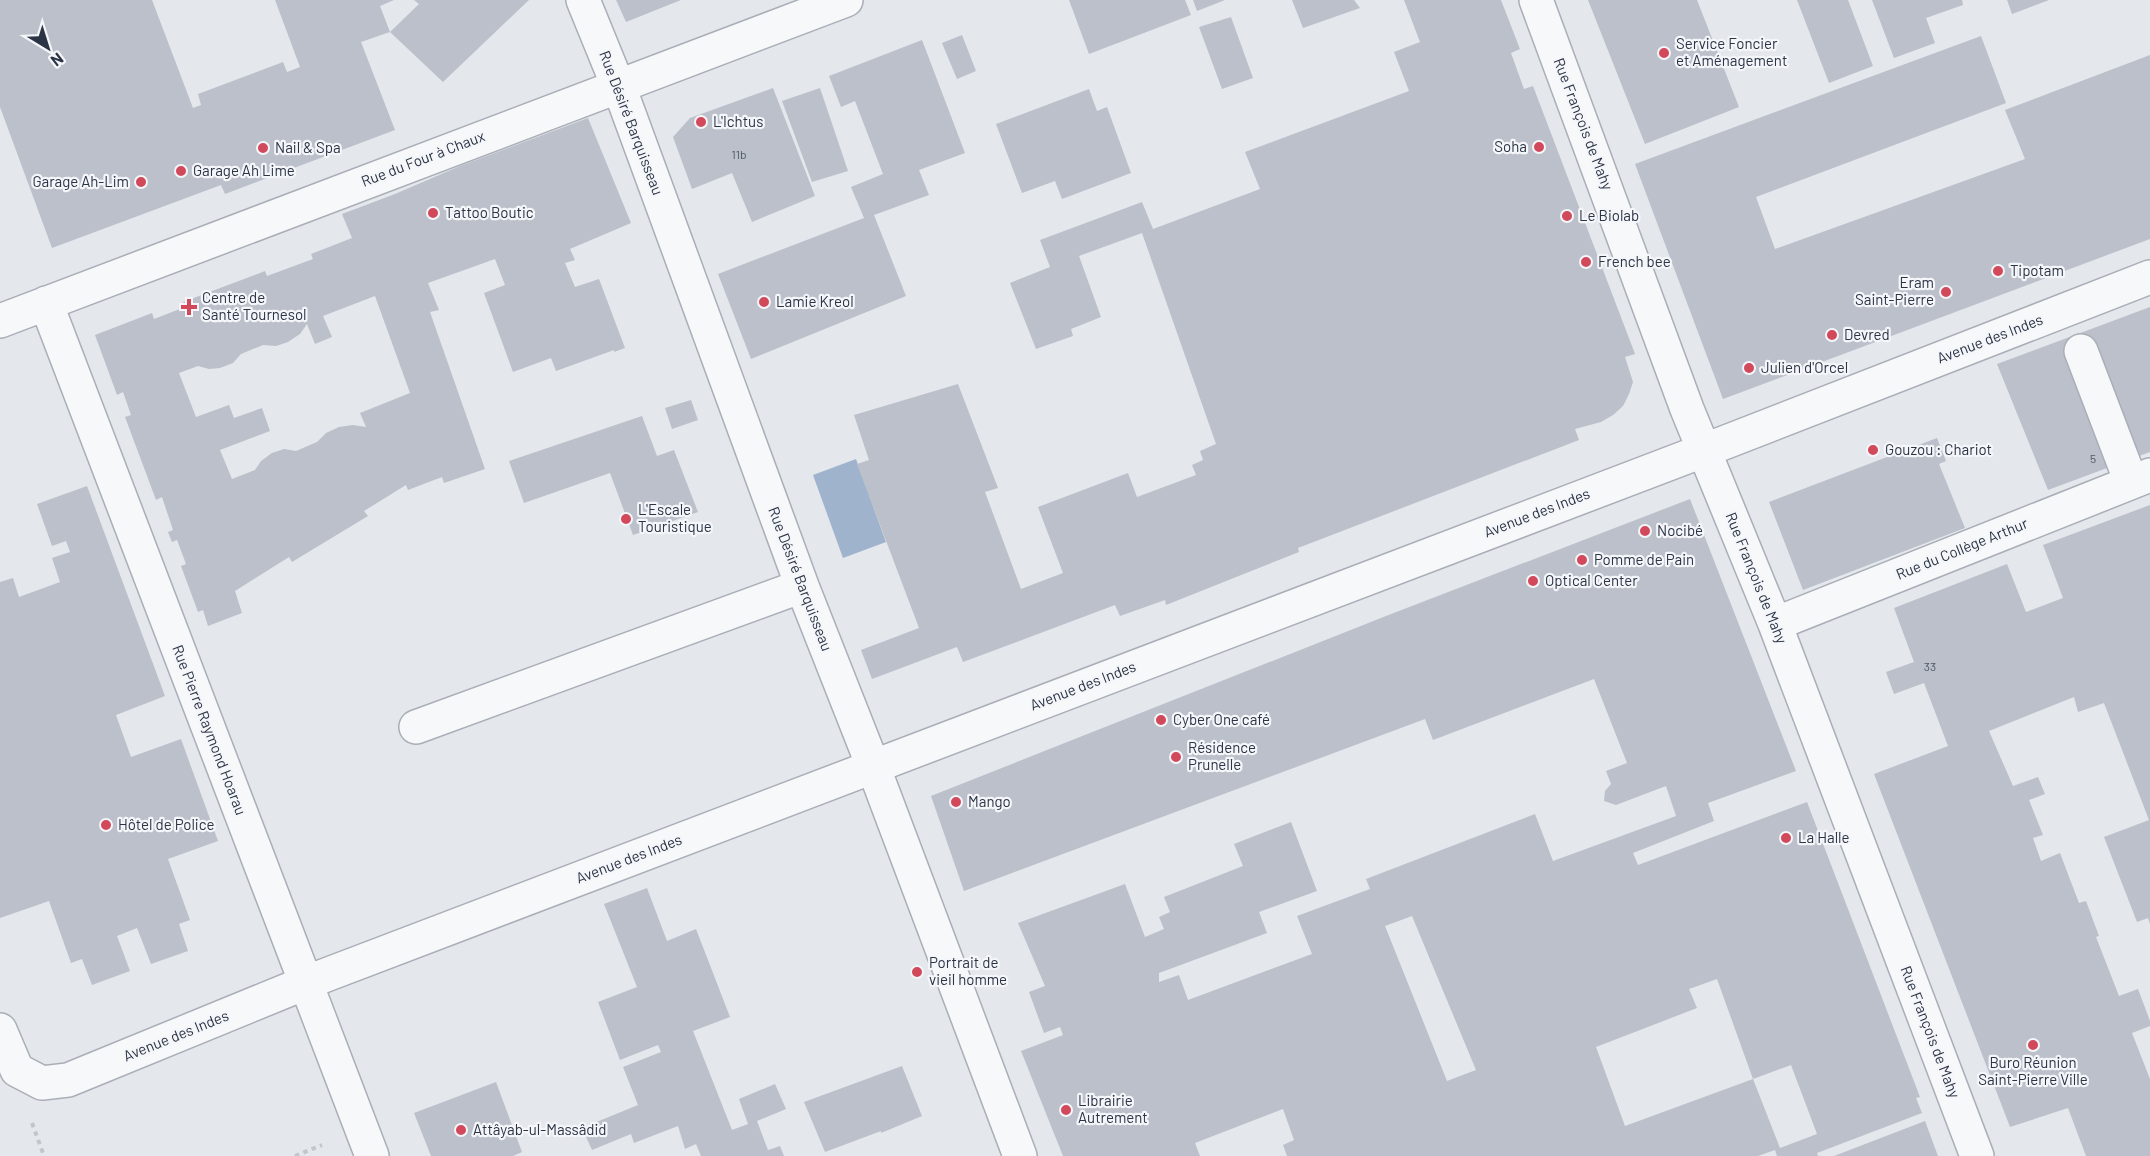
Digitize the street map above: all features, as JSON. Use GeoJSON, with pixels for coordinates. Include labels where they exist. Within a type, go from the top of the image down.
{"type":"FeatureCollection","features":[{"type":"Feature","properties":{"kind":"street","name":"Rue Désiré Barquisseau"},"geometry":{"type":"LineString","coordinates":[[583,0],[618,86],[802,586],[873,766],[1020,1156]]}},
{"type":"Feature","properties":{"kind":"street","name":"Rue du Four à Chaux"},"geometry":{"type":"LineString","coordinates":[[0,321],[846,0]]}},
{"type":"Feature","properties":{"kind":"street","name":"Rue François de Mahy"},"geometry":{"type":"LineString","coordinates":[[1536,0],[1687,409],[1775,624],[1977,1156]]}},
{"type":"Feature","properties":{"kind":"street","name":"Avenue des Indes"},"geometry":{"type":"LineString","coordinates":[[0,1030],[17,1070],[42,1083],[68,1080],[305,983],[2150,277]]}},
{"type":"Feature","properties":{"kind":"street","name":"Rue Pierre Raymond Hoarau"},"geometry":{"type":"LineString","coordinates":[[46,303],[372,1156]]}},
{"type":"Feature","properties":{"kind":"street"},"geometry":{"type":"LineString","coordinates":[[2081,351],[2140,478]]}},
{"type":"Feature","properties":{"kind":"street","name":"Rue du Collège Arthur"},"geometry":{"type":"LineString","coordinates":[[1775,624],[2140,478]]}},
{"type":"Feature","properties":{"kind":"street"},"geometry":{"type":"LineString","coordinates":[[416,727],[802,586]]}},
{"type":"Feature","properties":{"kind":"water"},"geometry":{"type":"Polygon","coordinates":[[[856,459],[886,542],[843,558],[813,475],[856,459]]]}},
{"type":"Feature","properties":{"kind":"building"},"geometry":{"type":"Polygon","coordinates":[[[0,0],[152,0],[193,108],[201,105],[198,94],[283,62],[287,72],[300,67],[275,0],[394,0],[380,6],[390,32],[361,42],[395,130],[225,194],[221,185],[52,248],[0,107],[0,0]]]}},
{"type":"Feature","properties":{"kind":"building"},"geometry":{"type":"Polygon","coordinates":[[[414,0],[529,0],[443,82],[390,32],[419,4],[414,0]]]}},
{"type":"Feature","properties":{"kind":"building"},"geometry":{"type":"Polygon","coordinates":[[[616,0],[681,0],[626,22],[616,0]]]}},
{"type":"Feature","properties":{"kind":"building"},"geometry":{"type":"Polygon","coordinates":[[[1069,0],[1185,0],[1191,15],[1089,54],[1069,0]]]}},
{"type":"Feature","properties":{"kind":"building"},"geometry":{"type":"Polygon","coordinates":[[[1193,0],[1225,0],[1197,11],[1193,0]]]}},
{"type":"Feature","properties":{"kind":"building"},"geometry":{"type":"Polygon","coordinates":[[[1292,0],[1354,0],[1360,8],[1303,28],[1292,0]]]}},
{"type":"Feature","properties":{"kind":"building"},"geometry":{"type":"Polygon","coordinates":[[[1404,0],[1501,0],[1520,49],[1511,53],[1524,89],[1533,86],[1635,354],[1625,357],[1633,382],[1623,406],[1601,422],[1575,429],[1579,440],[1298,548],[1299,552],[1166,605],[1165,600],[1120,616],[1115,605],[963,662],[957,647],[872,679],[861,650],[919,628],[857,464],[869,460],[854,415],[958,384],[998,488],[985,492],[1021,589],[1063,573],[1038,507],[1128,473],[1137,497],[1196,475],[1192,465],[1203,460],[1200,451],[1216,444],[1142,233],[1079,256],[1101,317],[1071,329],[1073,336],[1036,349],[1010,283],[1050,267],[1040,240],[1142,202],[1153,229],[1260,189],[1245,152],[1409,91],[1394,52],[1420,42],[1404,0]]]}},
{"type":"Feature","properties":{"kind":"building","name":"Service Foncier et Aménagement"},"geometry":{"type":"Polygon","coordinates":[[[1588,0],[1697,0],[1739,107],[1645,144],[1588,0]]]}},
{"type":"Feature","properties":{"kind":"building"},"geometry":{"type":"Polygon","coordinates":[[[1797,0],[1848,0],[1873,66],[1829,83],[1797,0]]]}},
{"type":"Feature","properties":{"kind":"building"},"geometry":{"type":"Polygon","coordinates":[[[1872,0],[1962,0],[1963,5],[1926,18],[1935,43],[1894,58],[1872,0]]]}},
{"type":"Feature","properties":{"kind":"building"},"geometry":{"type":"Polygon","coordinates":[[[2007,0],[2049,0],[2012,14],[2007,0]]]}},
{"type":"Feature","properties":{"kind":"building"},"geometry":{"type":"Polygon","coordinates":[[[1231,17],[1253,78],[1222,89],[1199,27],[1231,17]]]}},
{"type":"Feature","properties":{"kind":"building"},"geometry":{"type":"Polygon","coordinates":[[[962,35],[976,71],[957,79],[942,43],[962,35]]]}},
{"type":"Feature","properties":{"kind":"building"},"geometry":{"type":"Polygon","coordinates":[[[1981,36],[2006,103],[1756,197],[1775,249],[2025,159],[2005,110],[2150,55],[2150,239],[1723,399],[1635,164],[1981,36]]]}},
{"type":"Feature","properties":{"kind":"building"},"geometry":{"type":"Polygon","coordinates":[[[922,40],[965,153],[919,170],[929,195],[874,215],[906,296],[751,359],[718,274],[864,218],[851,187],[883,174],[855,101],[841,107],[829,76],[922,40]]]}},
{"type":"Feature","properties":{"kind":"building"},"geometry":{"type":"Polygon","coordinates":[[[773,88],[815,196],[752,222],[732,173],[692,189],[673,137],[690,118],[773,88]]]}},
{"type":"Feature","properties":{"kind":"building"},"geometry":{"type":"Polygon","coordinates":[[[820,88],[848,171],[812,182],[782,101],[820,88]]]}},
{"type":"Feature","properties":{"kind":"building"},"geometry":{"type":"Polygon","coordinates":[[[1089,89],[1097,111],[1107,107],[1131,173],[1062,199],[1055,181],[1022,193],[996,124],[1089,89]]]}},
{"type":"Feature","properties":{"kind":"building"},"geometry":{"type":"Polygon","coordinates":[[[588,118],[631,223],[570,249],[575,260],[565,263],[575,287],[599,279],[625,348],[556,371],[551,358],[513,372],[484,293],[505,285],[495,259],[428,283],[439,310],[430,312],[485,469],[444,483],[442,477],[408,490],[406,485],[364,511],[368,516],[292,562],[289,557],[235,591],[242,613],[208,626],[203,610],[198,612],[181,566],[186,564],[177,540],[172,542],[168,532],[173,530],[162,497],[156,500],[125,417],[131,415],[123,392],[117,395],[95,335],[152,313],[154,319],[185,307],[183,302],[265,271],[267,276],[313,259],[311,254],[352,238],[342,214],[460,166],[588,118]],[[375,296],[323,316],[332,337],[315,344],[307,324],[300,334],[288,342],[276,346],[263,345],[241,354],[233,363],[220,368],[209,369],[198,366],[179,373],[196,417],[229,405],[234,418],[262,408],[270,431],[220,450],[232,479],[255,470],[261,461],[272,453],[284,449],[296,451],[317,442],[326,433],[339,427],[353,425],[366,427],[360,413],[410,393],[375,296]]]}},
{"type":"Feature","properties":{"kind":"building"},"geometry":{"type":"Polygon","coordinates":[[[2150,307],[2150,452],[2048,490],[1997,364],[2150,307]]]}},
{"type":"Feature","properties":{"kind":"building"},"geometry":{"type":"Polygon","coordinates":[[[691,400],[698,420],[672,429],[665,408],[691,400]]]}},
{"type":"Feature","properties":{"kind":"building"},"geometry":{"type":"Polygon","coordinates":[[[642,416],[657,456],[674,450],[698,512],[633,535],[610,473],[524,503],[509,461],[642,416]]]}},
{"type":"Feature","properties":{"kind":"building"},"geometry":{"type":"Polygon","coordinates":[[[1937,438],[1946,461],[1939,464],[1965,528],[1803,590],[1769,502],[1937,438]]]}},
{"type":"Feature","properties":{"kind":"building","name":"Hôtel de Police"},"geometry":{"type":"Polygon","coordinates":[[[87,486],[165,696],[116,715],[131,757],[181,739],[218,841],[168,859],[190,920],[179,924],[188,951],[151,964],[137,928],[117,936],[130,971],[92,985],[82,959],[71,963],[49,901],[0,918],[0,582],[13,578],[19,597],[60,582],[52,558],[70,552],[66,541],[52,546],[37,504],[87,486]]]}},
{"type":"Feature","properties":{"kind":"building"},"geometry":{"type":"Polygon","coordinates":[[[1690,499],[1796,771],[1708,803],[1714,821],[1633,853],[1638,865],[1807,802],[1920,1097],[1916,1098],[1922,1113],[1817,1153],[1818,1156],[1777,1156],[1775,1150],[1758,1156],[1287,1156],[1283,1145],[1294,1140],[1283,1109],[1195,1143],[1200,1156],[1063,1156],[1021,1051],[1063,1035],[1060,1027],[1044,1033],[1029,992],[1045,986],[1018,923],[1125,884],[1145,937],[1164,929],[1159,917],[1170,912],[1164,897],[1243,866],[1234,844],[1291,822],[1317,891],[1259,912],[1267,933],[1159,973],[1159,982],[1179,975],[1188,1000],[1312,954],[1297,916],[1370,889],[1366,879],[1535,814],[1553,861],[1676,816],[1666,786],[1616,805],[1604,801],[1605,791],[1611,784],[1606,771],[1627,763],[1594,679],[1433,740],[1425,719],[964,891],[931,796],[1386,616],[1690,499]],[[1412,916],[1385,926],[1447,1081],[1476,1070],[1412,916]],[[1717,979],[1689,989],[1697,1008],[1596,1047],[1625,1126],[1753,1079],[1717,979]],[[1791,1065],[1753,1079],[1780,1148],[1817,1134],[1791,1065]]]}},
{"type":"Feature","properties":{"kind":"building"},"geometry":{"type":"Polygon","coordinates":[[[2150,505],[2150,924],[2148,918],[2137,922],[2104,837],[2149,820],[2104,703],[2078,712],[2074,697],[1989,731],[2013,786],[2038,777],[2045,794],[2029,800],[2043,835],[2033,838],[2041,861],[2060,853],[2079,903],[2086,901],[2099,936],[2096,937],[2119,996],[2138,989],[2150,1021],[2150,1026],[2132,1033],[2150,1079],[2150,1156],[2086,1156],[2068,1108],[2010,1127],[1874,774],[1948,746],[1924,683],[1894,694],[1886,672],[1914,662],[1894,608],[2007,564],[2026,612],[2063,598],[2043,545],[2150,505]]]}},
{"type":"Feature","properties":{"kind":"building"},"geometry":{"type":"Polygon","coordinates":[[[647,888],[667,941],[696,929],[730,1017],[693,1031],[732,1130],[748,1124],[739,1099],[775,1084],[786,1109],[757,1121],[768,1150],[780,1146],[784,1156],[701,1156],[696,1144],[685,1149],[678,1126],[634,1143],[631,1134],[592,1150],[582,1128],[638,1105],[623,1067],[661,1052],[658,1045],[620,1060],[598,1002],[637,987],[604,904],[647,888]]]}},
{"type":"Feature","properties":{"kind":"building"},"geometry":{"type":"Polygon","coordinates":[[[902,1066],[922,1116],[825,1152],[804,1102],[902,1066]]]}},
{"type":"Feature","properties":{"kind":"building"},"geometry":{"type":"Polygon","coordinates":[[[496,1082],[522,1152],[513,1156],[431,1156],[414,1113],[496,1082]]]}},
{"type":"Feature","properties":{"kind":"building"},"geometry":{"type":"Polygon","coordinates":[[[1925,1121],[1938,1156],[1834,1156],[1925,1121]]]}},
{"type":"Feature","properties":{"kind":"place","name":"Service Foncier et Aménagement"},"geometry":{"type":"Point","coordinates":[1664,53]}},
{"type":"Feature","properties":{"kind":"place","name":"L'Ichtus"},"geometry":{"type":"Point","coordinates":[701,122]}},
{"type":"Feature","properties":{"kind":"place","name":"Soha"},"geometry":{"type":"Point","coordinates":[1539,147]}},
{"type":"Feature","properties":{"kind":"place","name":"Nail & Spa"},"geometry":{"type":"Point","coordinates":[263,148]}},
{"type":"Feature","properties":{"kind":"place","name":"Garage Ah Lime"},"geometry":{"type":"Point","coordinates":[181,171]}},
{"type":"Feature","properties":{"kind":"place","name":"Garage Ah-Lim"},"geometry":{"type":"Point","coordinates":[141,182]}},
{"type":"Feature","properties":{"kind":"place","name":"Tattoo Boutic"},"geometry":{"type":"Point","coordinates":[433,213]}},
{"type":"Feature","properties":{"kind":"place","name":"Le Biolab"},"geometry":{"type":"Point","coordinates":[1567,216]}},
{"type":"Feature","properties":{"kind":"place","name":"French bee"},"geometry":{"type":"Point","coordinates":[1586,262]}},
{"type":"Feature","properties":{"kind":"place","name":"Tipotam"},"geometry":{"type":"Point","coordinates":[1998,271]}},
{"type":"Feature","properties":{"kind":"place","name":"Eram Saint-Pierre"},"geometry":{"type":"Point","coordinates":[1946,292]}},
{"type":"Feature","properties":{"kind":"place","name":"Lamie Kreol"},"geometry":{"type":"Point","coordinates":[764,302]}},
{"type":"Feature","properties":{"kind":"place","name":"Centre de Santé Tournesol"},"geometry":{"type":"Point","coordinates":[189,307]}},
{"type":"Feature","properties":{"kind":"place","name":"Devred"},"geometry":{"type":"Point","coordinates":[1832,335]}},
{"type":"Feature","properties":{"kind":"place","name":"Julien d'Orcel"},"geometry":{"type":"Point","coordinates":[1749,368]}},
{"type":"Feature","properties":{"kind":"place","name":"Gouzou : Chariot"},"geometry":{"type":"Point","coordinates":[1873,450]}},
{"type":"Feature","properties":{"kind":"place","name":"L'Escale Touristique"},"geometry":{"type":"Point","coordinates":[626,519]}},
{"type":"Feature","properties":{"kind":"place","name":"Nocibé"},"geometry":{"type":"Point","coordinates":[1645,531]}},
{"type":"Feature","properties":{"kind":"place","name":"Pomme de Pain"},"geometry":{"type":"Point","coordinates":[1582,560]}},
{"type":"Feature","properties":{"kind":"place","name":"Optical Center"},"geometry":{"type":"Point","coordinates":[1533,581]}},
{"type":"Feature","properties":{"kind":"place","name":"Cyber One café"},"geometry":{"type":"Point","coordinates":[1161,720]}},
{"type":"Feature","properties":{"kind":"place","name":"Résidence Prunelle"},"geometry":{"type":"Point","coordinates":[1176,757]}},
{"type":"Feature","properties":{"kind":"place","name":"Mango"},"geometry":{"type":"Point","coordinates":[956,802]}},
{"type":"Feature","properties":{"kind":"place","name":"Hôtel de Police"},"geometry":{"type":"Point","coordinates":[106,825]}},
{"type":"Feature","properties":{"kind":"place","name":"La Halle"},"geometry":{"type":"Point","coordinates":[1786,838]}},
{"type":"Feature","properties":{"kind":"place","name":"Portrait de vieil homme"},"geometry":{"type":"Point","coordinates":[917,972]}},
{"type":"Feature","properties":{"kind":"place","name":"Buro Réunion Saint-Pierre Ville"},"geometry":{"type":"Point","coordinates":[2033,1045]}},
{"type":"Feature","properties":{"kind":"place","name":"Librairie Autrement"},"geometry":{"type":"Point","coordinates":[1066,1110]}},
{"type":"Feature","properties":{"kind":"place","name":"Attâyab-ul-Massâdid"},"geometry":{"type":"Point","coordinates":[461,1130]}}]}
